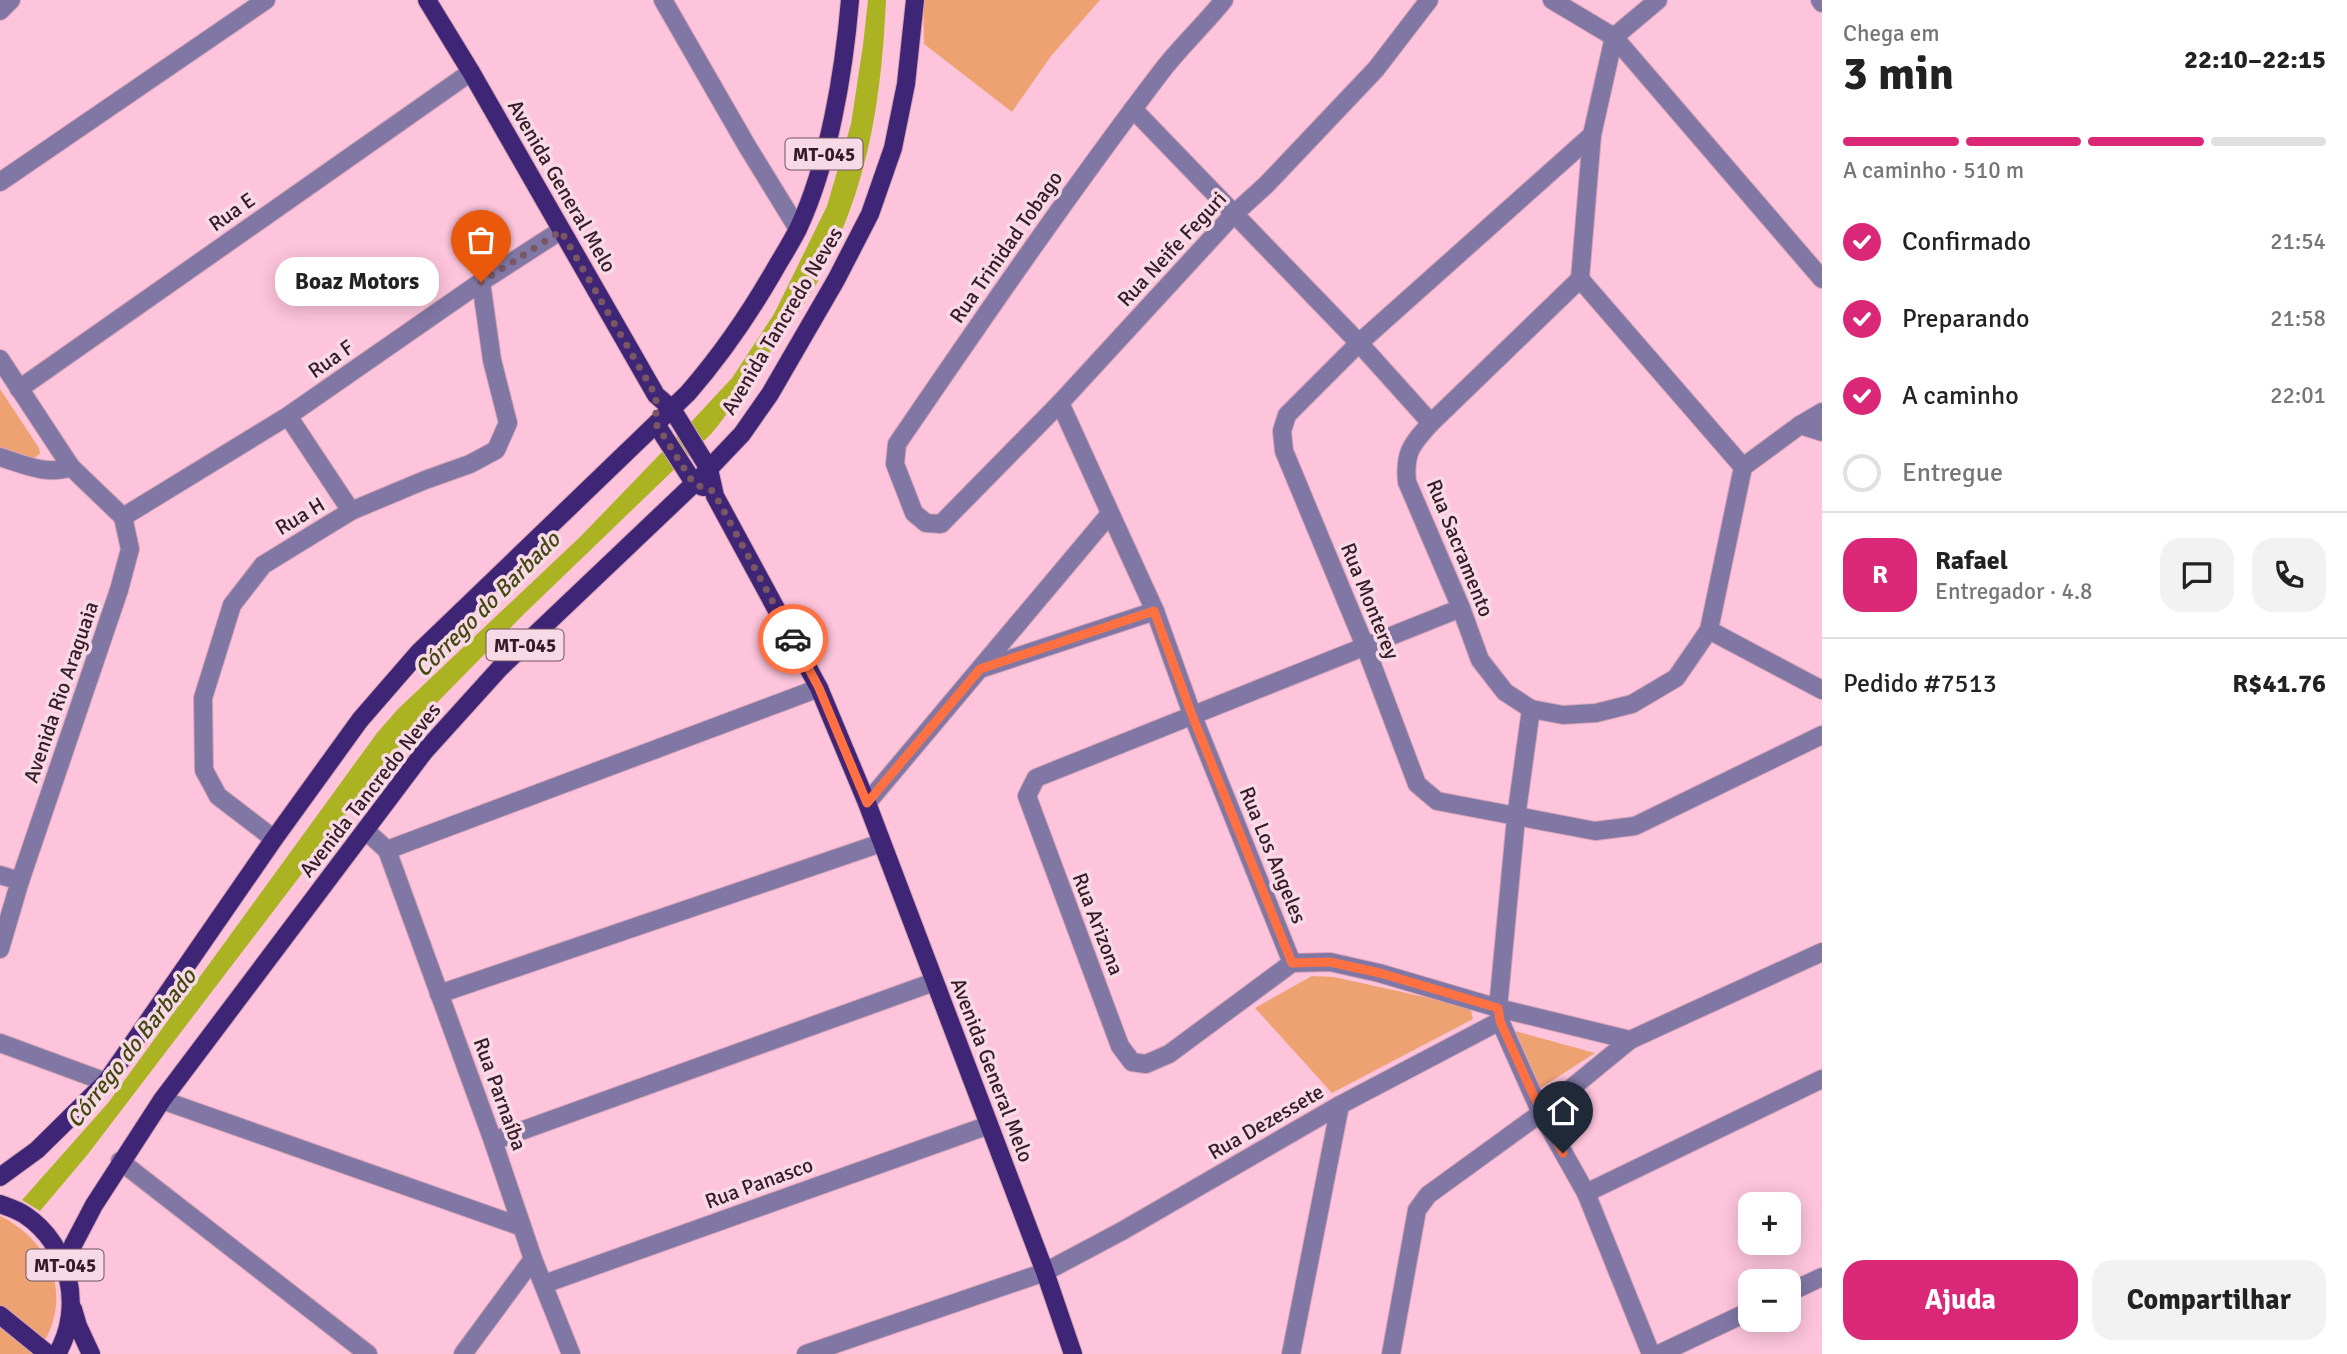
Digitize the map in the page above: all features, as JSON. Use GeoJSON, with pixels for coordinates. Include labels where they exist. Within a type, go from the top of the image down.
{"type":"FeatureCollection","features":[{"type":"Feature","properties":{"kind":"main road","name":"Avenida General Melo"},"geometry":{"type":"LineString","coordinates":[[426,0],[471,72],[656,396],[676,415],[705,463],[713,491],[819,688],[867,803],[1045,1272],[1073,1354]]}},
{"type":"Feature","properties":{"kind":"main road","name":"Avenida Tancredo Neves"},"geometry":{"type":"LineString","coordinates":[[0,1177],[37,1150],[106,1082],[360,720],[419,652],[676,415],[720,356],[798,229],[821,166],[836,104],[848,33],[850,0]]}},
{"type":"Feature","properties":{"kind":"main road","name":"Avenida Tancredo Neves"},"geometry":{"type":"LineString","coordinates":[[66,1268],[82,1226],[120,1161],[162,1100],[424,752],[500,668],[705,463],[742,434],[770,394],[836,280],[870,214],[893,148],[906,84],[915,0]]}},
{"type":"Feature","properties":{"kind":"main road","name":"Avenida General Melo"},"geometry":{"type":"LineString","coordinates":[[656,396],[659,429]]}},
{"type":"Feature","properties":{"kind":"main road"},"geometry":{"type":"LineString","coordinates":[[659,429],[691,478],[713,491]]}},
{"type":"Feature","properties":{"kind":"main road","name":"MT-045"},"geometry":{"type":"LineString","coordinates":[[0,1204],[25,1215],[50,1238],[66,1268],[72,1304],[69,1325],[57,1354]]}},
{"type":"Feature","properties":{"kind":"main road"},"geometry":{"type":"LineString","coordinates":[[72,1304],[78,1326],[91,1354]]}},
{"type":"Feature","properties":{"kind":"main road"},"geometry":{"type":"LineString","coordinates":[[0,1315],[48,1354]]}},
{"type":"Feature","properties":{"kind":"main road"},"geometry":{"type":"LineString","coordinates":[[0,1328],[32,1354]]}},
{"type":"Feature","properties":{"kind":"street"},"geometry":{"type":"LineString","coordinates":[[0,182],[266,0]]}},
{"type":"Feature","properties":{"kind":"street"},"geometry":{"type":"LineString","coordinates":[[663,0],[798,229]]}},
{"type":"Feature","properties":{"kind":"street","name":"Rua Trinidad Tobago"},"geometry":{"type":"LineString","coordinates":[[942,524],[926,523],[914,513],[895,464],[897,444],[1004,287],[1133,109],[1164,68],[1224,0]]}},
{"type":"Feature","properties":{"kind":"street","name":"Rua Neife Feguri"},"geometry":{"type":"LineString","coordinates":[[942,524],[1060,403],[1233,215],[1266,185],[1376,69],[1429,0]]}},
{"type":"Feature","properties":{"kind":"street"},"geometry":{"type":"LineString","coordinates":[[1552,0],[1614,37],[1822,279]]}},
{"type":"Feature","properties":{"kind":"street"},"geometry":{"type":"LineString","coordinates":[[1658,0],[1614,37],[1592,135],[1580,279],[1743,467],[1822,412]]}},
{"type":"Feature","properties":{"kind":"street","name":"Rua E"},"geometry":{"type":"LineString","coordinates":[[19,389],[471,72]]}},
{"type":"Feature","properties":{"kind":"street"},"geometry":{"type":"LineString","coordinates":[[1133,109],[1359,343],[1431,423]]}},
{"type":"Feature","properties":{"kind":"street","name":"Rua Monterey"},"geometry":{"type":"LineString","coordinates":[[1592,135],[1359,343],[1287,415],[1282,431],[1284,451],[1365,646],[1417,784],[1437,801],[1595,831],[1635,826],[1822,735]]}},
{"type":"Feature","properties":{"kind":"street","name":"Rua F"},"geometry":{"type":"LineString","coordinates":[[124,517],[288,416],[481,282],[561,231]]}},
{"type":"Feature","properties":{"kind":"street","name":"Rua Sacramento"},"geometry":{"type":"LineString","coordinates":[[1580,279],[1431,423],[1410,446],[1405,464],[1407,482],[1461,608],[1480,660],[1505,692],[1531,709],[1563,715],[1596,713],[1632,705],[1676,678],[1709,630],[1743,467]]}},
{"type":"Feature","properties":{"kind":"street","name":"Rua H"},"geometry":{"type":"LineString","coordinates":[[274,839],[218,796],[204,770],[203,698],[232,605],[263,565],[351,512],[470,464],[496,450],[508,423],[492,360],[481,282]]}},
{"type":"Feature","properties":{"kind":"street"},"geometry":{"type":"LineString","coordinates":[[0,359],[71,467],[124,517]]}},
{"type":"Feature","properties":{"kind":"street","name":"Rua Los Angeles"},"geometry":{"type":"LineString","coordinates":[[1060,403],[1154,611],[1192,715],[1292,963]]}},
{"type":"Feature","properties":{"kind":"street"},"geometry":{"type":"LineString","coordinates":[[288,416],[351,512]]}},
{"type":"Feature","properties":{"kind":"street"},"geometry":{"type":"LineString","coordinates":[[1800,425],[1822,432]]}},
{"type":"Feature","properties":{"kind":"street"},"geometry":{"type":"LineString","coordinates":[[0,457],[47,471],[61,471],[71,467]]}},
{"type":"Feature","properties":{"kind":"street"},"geometry":{"type":"LineString","coordinates":[[867,803],[1109,515]]}},
{"type":"Feature","properties":{"kind":"street","name":"Avenida Rio Araguaia"},"geometry":{"type":"LineString","coordinates":[[0,949],[20,881],[120,590],[131,549],[124,517]]}},
{"type":"Feature","properties":{"kind":"street"},"geometry":{"type":"LineString","coordinates":[[1192,715],[1461,608]]}},
{"type":"Feature","properties":{"kind":"street"},"geometry":{"type":"LineString","coordinates":[[980,669],[1154,611]]}},
{"type":"Feature","properties":{"kind":"street"},"geometry":{"type":"LineString","coordinates":[[1709,630],[1822,690]]}},
{"type":"Feature","properties":{"kind":"street"},"geometry":{"type":"LineString","coordinates":[[365,830],[387,850],[819,688]]}},
{"type":"Feature","properties":{"kind":"street"},"geometry":{"type":"LineString","coordinates":[[1531,709],[1516,818],[1499,1014],[1541,1113],[1586,1194],[1651,1354]]}},
{"type":"Feature","properties":{"kind":"street","name":"Rua Arizona"},"geometry":{"type":"LineString","coordinates":[[1192,715],[1036,778],[1027,796],[1120,1046],[1132,1062],[1146,1064],[1168,1054],[1292,963]]}},
{"type":"Feature","properties":{"kind":"street"},"geometry":{"type":"LineString","coordinates":[[439,994],[881,843]]}},
{"type":"Feature","properties":{"kind":"street","name":"Rua Parnaíba"},"geometry":{"type":"LineString","coordinates":[[387,850],[494,1141],[533,1259],[571,1354]]}},
{"type":"Feature","properties":{"kind":"street"},"geometry":{"type":"LineString","coordinates":[[0,875],[20,881]]}},
{"type":"Feature","properties":{"kind":"street"},"geometry":{"type":"LineString","coordinates":[[1391,1354],[1417,1210],[1428,1195],[1541,1113],[1630,1040],[1822,952]]}},
{"type":"Feature","properties":{"kind":"street"},"geometry":{"type":"LineString","coordinates":[[1292,963],[1330,962],[1380,973],[1499,1014],[1630,1040]]}},
{"type":"Feature","properties":{"kind":"street"},"geometry":{"type":"LineString","coordinates":[[494,1141],[934,982]]}},
{"type":"Feature","properties":{"kind":"street","name":"Rua Dezessete"},"geometry":{"type":"LineString","coordinates":[[806,1354],[1045,1272],[1122,1231],[1499,1014]]}},
{"type":"Feature","properties":{"kind":"street"},"geometry":{"type":"LineString","coordinates":[[0,1043],[106,1082]]}},
{"type":"Feature","properties":{"kind":"street"},"geometry":{"type":"LineString","coordinates":[[1586,1194],[1822,1079]]}},
{"type":"Feature","properties":{"kind":"street"},"geometry":{"type":"LineString","coordinates":[[162,1100],[522,1227]]}},
{"type":"Feature","properties":{"kind":"street"},"geometry":{"type":"LineString","coordinates":[[1292,1354],[1340,1105]]}},
{"type":"Feature","properties":{"kind":"street","name":"Rua Panasco"},"geometry":{"type":"LineString","coordinates":[[544,1284],[989,1125]]}},
{"type":"Feature","properties":{"kind":"street"},"geometry":{"type":"LineString","coordinates":[[120,1161],[368,1354]]}},
{"type":"Feature","properties":{"kind":"street"},"geometry":{"type":"LineString","coordinates":[[463,1354],[533,1259]]}},
{"type":"Feature","properties":{"kind":"street"},"geometry":{"type":"LineString","coordinates":[[1801,1287],[1822,1277]]}},
{"type":"Feature","properties":{"kind":"street"},"geometry":{"type":"LineString","coordinates":[[1658,1354],[1738,1317]]}},
{"type":"Feature","properties":{"kind":"shaded area"},"geometry":{"type":"Polygon","coordinates":[[[868,0],[886,0],[880,75],[869,145],[849,212],[835,246],[800,310],[711,434],[524,614],[416,724],[88,1154],[40,1211],[22,1200],[108,1103],[377,733],[398,709],[581,536],[732,378],[774,314],[827,206],[851,124],[868,0]]]}},
{"type":"Feature","properties":{"kind":"shaded area"},"geometry":{"type":"Polygon","coordinates":[[[923,0],[1100,0],[1051,56],[1012,112],[924,44],[923,0]]]}},
{"type":"Feature","properties":{"kind":"shaded area"},"geometry":{"type":"Polygon","coordinates":[[[0,389],[39,448],[40,453],[32,461],[0,450],[0,389]]]}},
{"type":"Feature","properties":{"kind":"shaded area"},"geometry":{"type":"Polygon","coordinates":[[[1312,976],[1334,977],[1470,1007],[1473,1019],[1332,1093],[1255,1008],[1312,976]]]}},
{"type":"Feature","properties":{"kind":"shaded area"},"geometry":{"type":"Polygon","coordinates":[[[1511,1030],[1595,1053],[1536,1091],[1511,1030]]]}},
{"type":"Feature","properties":{"kind":"shaded area"},"geometry":{"type":"Polygon","coordinates":[[[0,1216],[34,1242],[46,1258],[53,1276],[55,1315],[48,1335],[36,1354],[0,1354],[0,1216]]]}},
{"type":"Feature","properties":{"kind":"way so far"},"geometry":{"type":"LineString","coordinates":[[481,282],[561,231],[656,396],[656,424],[694,484],[713,491],[793,639]]}},
{"type":"Feature","properties":{"kind":"place","name":"Boaz Motors"},"geometry":{"type":"Point","coordinates":[481,282]}},
{"type":"Feature","properties":{"kind":"route"},"geometry":{"type":"LineString","coordinates":[[793,639],[819,688],[867,803],[980,669],[1154,611],[1192,715],[1292,963],[1330,962],[1380,973],[1498,1008],[1500,1021],[1541,1113],[1563,1153]]}},
{"type":"Feature","properties":{"kind":"water label","name":"Córrego do Barbado"},"geometry":{"type":"Point","coordinates":[487,604]}},
{"type":"Feature","properties":{"kind":"water label","name":"Córrego do Barbado"},"geometry":{"type":"Point","coordinates":[131,1048]}}]}
